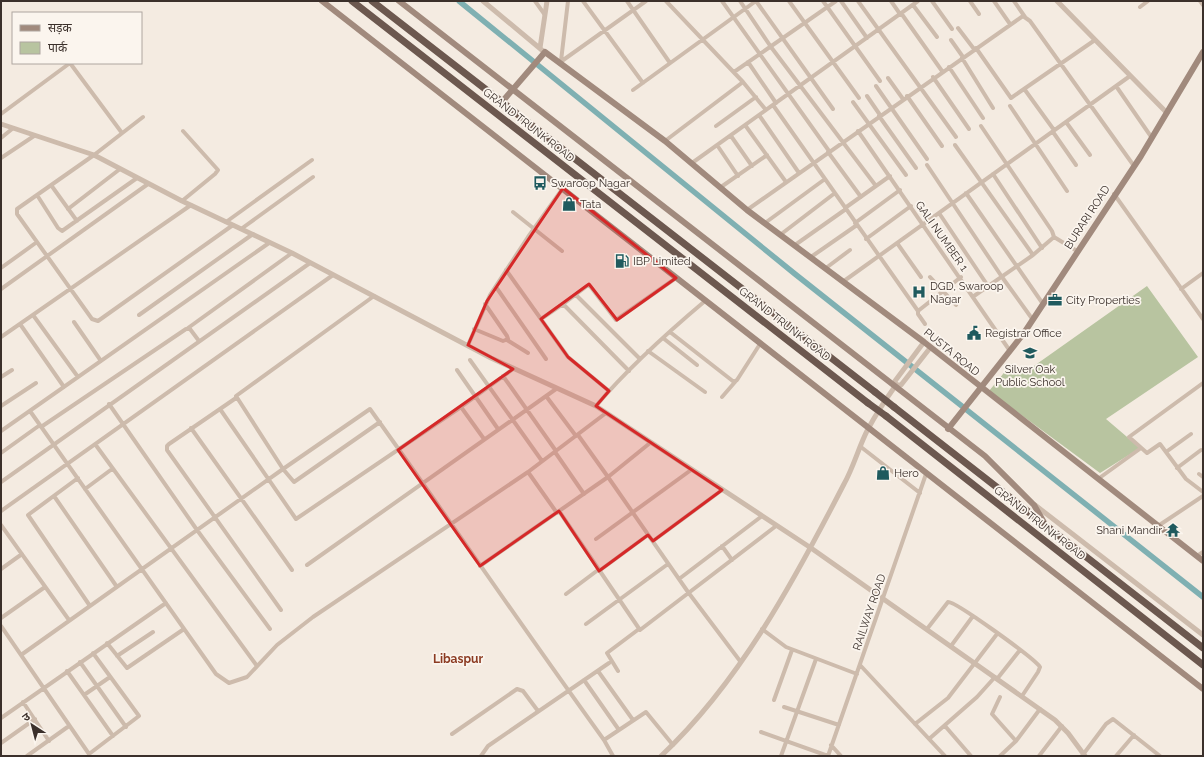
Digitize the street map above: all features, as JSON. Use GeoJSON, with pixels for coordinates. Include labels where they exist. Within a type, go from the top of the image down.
{"type":"FeatureCollection","features":[{"type":"Feature","properties":{"kind":"highway","name":"GRAND TRUNK ROAD"},"geometry":{"type":"LineString","coordinates":[[352,1],[886,416],[1203,665]]}},
{"type":"Feature","properties":{"kind":"highway","name":"GRAND TRUNK ROAD"},"geometry":{"type":"LineString","coordinates":[[372,1],[1203,648]]}},
{"type":"Feature","properties":{"kind":"main road"},"geometry":{"type":"LineString","coordinates":[[322,1],[563,188],[868,429],[1203,689]]}},
{"type":"Feature","properties":{"kind":"main road"},"geometry":{"type":"LineString","coordinates":[[398,1],[895,386],[948,429],[985,456],[1034,505],[1046,526]]}},
{"type":"Feature","properties":{"kind":"main road"},"geometry":{"type":"LineString","coordinates":[[502,102],[539,57],[542,50]]}},
{"type":"Feature","properties":{"kind":"main road","name":"PUSTA ROAD"},"geometry":{"type":"LineString","coordinates":[[542,50],[665,141],[747,210],[924,342],[1203,561]]}},
{"type":"Feature","properties":{"kind":"main road","name":"BURARI ROAD"},"geometry":{"type":"LineString","coordinates":[[948,429],[980,387],[1011,352],[1033,320],[1152,138],[1203,52]]}},
{"type":"Feature","properties":{"kind":"street"},"geometry":{"type":"LineString","coordinates":[[483,1],[542,50]]}},
{"type":"Feature","properties":{"kind":"street"},"geometry":{"type":"LineString","coordinates":[[535,1],[545,15]]}},
{"type":"Feature","properties":{"kind":"street"},"geometry":{"type":"LineString","coordinates":[[542,50],[547,1]]}},
{"type":"Feature","properties":{"kind":"street"},"geometry":{"type":"LineString","coordinates":[[560,62],[568,1]]}},
{"type":"Feature","properties":{"kind":"street"},"geometry":{"type":"LineString","coordinates":[[583,1],[642,84]]}},
{"type":"Feature","properties":{"kind":"street"},"geometry":{"type":"LineString","coordinates":[[627,1],[670,63]]}},
{"type":"Feature","properties":{"kind":"street"},"geometry":{"type":"LineString","coordinates":[[560,62],[646,1]]}},
{"type":"Feature","properties":{"kind":"street"},"geometry":{"type":"LineString","coordinates":[[666,1],[734,72],[766,110]]}},
{"type":"Feature","properties":{"kind":"street"},"geometry":{"type":"LineString","coordinates":[[722,1],[861,197]]}},
{"type":"Feature","properties":{"kind":"street"},"geometry":{"type":"LineString","coordinates":[[740,1],[771,47],[876,186]]}},
{"type":"Feature","properties":{"kind":"street"},"geometry":{"type":"LineString","coordinates":[[633,90],[756,1],[810,79],[833,109]]}},
{"type":"Feature","properties":{"kind":"street"},"geometry":{"type":"LineString","coordinates":[[789,1],[859,98]]}},
{"type":"Feature","properties":{"kind":"street"},"geometry":{"type":"LineString","coordinates":[[823,1],[880,81]]}},
{"type":"Feature","properties":{"kind":"street"},"geometry":{"type":"LineString","coordinates":[[734,72],[836,1]]}},
{"type":"Feature","properties":{"kind":"street"},"geometry":{"type":"LineString","coordinates":[[841,1],[867,38]]}},
{"type":"Feature","properties":{"kind":"street"},"geometry":{"type":"LineString","coordinates":[[858,1],[878,30],[921,86],[956,137]]}},
{"type":"Feature","properties":{"kind":"street"},"geometry":{"type":"LineString","coordinates":[[891,1],[942,72]]}},
{"type":"Feature","properties":{"kind":"street"},"geometry":{"type":"LineString","coordinates":[[932,1],[952,29]]}},
{"type":"Feature","properties":{"kind":"street"},"geometry":{"type":"LineString","coordinates":[[970,1],[979,14]]}},
{"type":"Feature","properties":{"kind":"street"},"geometry":{"type":"LineString","coordinates":[[994,1],[1010,24]]}},
{"type":"Feature","properties":{"kind":"street"},"geometry":{"type":"LineString","coordinates":[[1014,1],[1062,64],[1134,166]]}},
{"type":"Feature","properties":{"kind":"street"},"geometry":{"type":"LineString","coordinates":[[1057,1],[1167,113]]}},
{"type":"Feature","properties":{"kind":"street"},"geometry":{"type":"LineString","coordinates":[[1140,7],[1148,1]]}},
{"type":"Feature","properties":{"kind":"street"},"geometry":{"type":"LineString","coordinates":[[1200,1],[1203,5]]}},
{"type":"Feature","properties":{"kind":"street"},"geometry":{"type":"LineString","coordinates":[[692,163],[901,14],[915,2],[936,37]]}},
{"type":"Feature","properties":{"kind":"street"},"geometry":{"type":"LineString","coordinates":[[747,210],[933,77],[1020,17],[1025,17]]}},
{"type":"Feature","properties":{"kind":"street"},"geometry":{"type":"LineString","coordinates":[[958,28],[1010,98],[1025,90],[1095,40]]}},
{"type":"Feature","properties":{"kind":"street"},"geometry":{"type":"LineString","coordinates":[[951,40],[993,108]]}},
{"type":"Feature","properties":{"kind":"street"},"geometry":{"type":"LineString","coordinates":[[748,62],[825,180],[918,311],[918,314],[925,324]]}},
{"type":"Feature","properties":{"kind":"street"},"geometry":{"type":"LineString","coordinates":[[1,114],[69,64]]}},
{"type":"Feature","properties":{"kind":"street"},"geometry":{"type":"LineString","coordinates":[[71,64],[122,133]]}},
{"type":"Feature","properties":{"kind":"street"},"geometry":{"type":"LineString","coordinates":[[949,67],[983,118]]}},
{"type":"Feature","properties":{"kind":"street"},"geometry":{"type":"LineString","coordinates":[[844,281],[1130,76]]}},
{"type":"Feature","properties":{"kind":"street"},"geometry":{"type":"LineString","coordinates":[[933,77],[969,129]]}},
{"type":"Feature","properties":{"kind":"street"},"geometry":{"type":"LineString","coordinates":[[888,78],[905,97],[942,146]]}},
{"type":"Feature","properties":{"kind":"street"},"geometry":{"type":"LineString","coordinates":[[665,141],[743,82]]}},
{"type":"Feature","properties":{"kind":"street"},"geometry":{"type":"LineString","coordinates":[[876,86],[927,159]]}},
{"type":"Feature","properties":{"kind":"street"},"geometry":{"type":"LineString","coordinates":[[1116,86],[1152,138]]}},
{"type":"Feature","properties":{"kind":"street"},"geometry":{"type":"LineString","coordinates":[[1025,90],[1076,165]]}},
{"type":"Feature","properties":{"kind":"street"},"geometry":{"type":"LineString","coordinates":[[867,96],[879,116],[916,168]]}},
{"type":"Feature","properties":{"kind":"street"},"geometry":{"type":"LineString","coordinates":[[716,126],[756,97]]}},
{"type":"Feature","properties":{"kind":"street"},"geometry":{"type":"LineString","coordinates":[[853,102],[906,175]]}},
{"type":"Feature","properties":{"kind":"street"},"geometry":{"type":"LineString","coordinates":[[1010,106],[1068,191]]}},
{"type":"Feature","properties":{"kind":"street"},"geometry":{"type":"LineString","coordinates":[[759,115],[799,173]]}},
{"type":"Feature","properties":{"kind":"street"},"geometry":{"type":"LineString","coordinates":[[143,117],[94,155],[36,195],[16,212],[92,320],[95,322],[98,321],[233,225]]}},
{"type":"Feature","properties":{"kind":"street"},"geometry":{"type":"LineString","coordinates":[[1066,122],[1090,155]]}},
{"type":"Feature","properties":{"kind":"street"},"geometry":{"type":"LineString","coordinates":[[1,124],[12,129],[94,155],[182,201],[292,253],[513,369],[596,406],[811,548],[1022,696],[1062,726],[1083,755],[1110,720],[1116,721],[1160,756]]}},
{"type":"Feature","properties":{"kind":"street"},"geometry":{"type":"LineString","coordinates":[[745,125],[786,182]]}},
{"type":"Feature","properties":{"kind":"street"},"geometry":{"type":"LineString","coordinates":[[981,126],[1054,237],[1077,251]]}},
{"type":"Feature","properties":{"kind":"street"},"geometry":{"type":"LineString","coordinates":[[1,138],[12,129]]}},
{"type":"Feature","properties":{"kind":"street"},"geometry":{"type":"LineString","coordinates":[[182,201],[218,170],[183,131]]}},
{"type":"Feature","properties":{"kind":"street","name":"GALI NUMBER 1"},"geometry":{"type":"LineString","coordinates":[[858,131],[961,277],[1011,352]]}},
{"type":"Feature","properties":{"kind":"street"},"geometry":{"type":"LineString","coordinates":[[1,158],[34,136]]}},
{"type":"Feature","properties":{"kind":"street"},"geometry":{"type":"LineString","coordinates":[[730,136],[752,166]]}},
{"type":"Feature","properties":{"kind":"street"},"geometry":{"type":"LineString","coordinates":[[717,145],[738,176]]}},
{"type":"Feature","properties":{"kind":"street"},"geometry":{"type":"LineString","coordinates":[[955,145],[1033,255]]}},
{"type":"Feature","properties":{"kind":"street"},"geometry":{"type":"LineString","coordinates":[[721,187],[767,155]]}},
{"type":"Feature","properties":{"kind":"street"},"geometry":{"type":"LineString","coordinates":[[226,222],[312,160]]}},
{"type":"Feature","properties":{"kind":"street"},"geometry":{"type":"LineString","coordinates":[[927,165],[1002,277],[1033,320]]}},
{"type":"Feature","properties":{"kind":"street"},"geometry":{"type":"LineString","coordinates":[[68,209],[120,169]]}},
{"type":"Feature","properties":{"kind":"street"},"geometry":{"type":"LineString","coordinates":[[993,174],[1042,248]]}},
{"type":"Feature","properties":{"kind":"street"},"geometry":{"type":"LineString","coordinates":[[795,245],[890,176]]}},
{"type":"Feature","properties":{"kind":"street"},"geometry":{"type":"LineString","coordinates":[[241,229],[313,177]]}},
{"type":"Feature","properties":{"kind":"street"},"geometry":{"type":"LineString","coordinates":[[36,195],[61,230],[65,230],[137,178]]}},
{"type":"Feature","properties":{"kind":"street"},"geometry":{"type":"LineString","coordinates":[[765,223],[825,180]]}},
{"type":"Feature","properties":{"kind":"street"},"geometry":{"type":"LineString","coordinates":[[1,289],[148,184]]}},
{"type":"Feature","properties":{"kind":"street"},"geometry":{"type":"LineString","coordinates":[[51,185],[76,221]]}},
{"type":"Feature","properties":{"kind":"street"},"geometry":{"type":"LineString","coordinates":[[468,345],[474,329],[496,286],[534,228],[563,188]]}},
{"type":"Feature","properties":{"kind":"street"},"geometry":{"type":"LineString","coordinates":[[811,257],[900,190]]}},
{"type":"Feature","properties":{"kind":"street"},"geometry":{"type":"LineString","coordinates":[[780,235],[835,193]]}},
{"type":"Feature","properties":{"kind":"street"},"geometry":{"type":"LineString","coordinates":[[966,193],[1043,304]]}},
{"type":"Feature","properties":{"kind":"street"},"geometry":{"type":"LineString","coordinates":[[1114,194],[1203,319]]}},
{"type":"Feature","properties":{"kind":"street"},"geometry":{"type":"LineString","coordinates":[[1,337],[191,205]]}},
{"type":"Feature","properties":{"kind":"street"},"geometry":{"type":"LineString","coordinates":[[866,239],[911,206]]}},
{"type":"Feature","properties":{"kind":"street"},"geometry":{"type":"LineString","coordinates":[[513,212],[562,251]]}},
{"type":"Feature","properties":{"kind":"street"},"geometry":{"type":"LineString","coordinates":[[939,213],[988,286]]}},
{"type":"Feature","properties":{"kind":"street"},"geometry":{"type":"LineString","coordinates":[[139,315],[253,234]]}},
{"type":"Feature","properties":{"kind":"street"},"geometry":{"type":"LineString","coordinates":[[974,296],[1033,255],[1054,237]]}},
{"type":"Feature","properties":{"kind":"street"},"geometry":{"type":"LineString","coordinates":[[1,268],[37,242]]}},
{"type":"Feature","properties":{"kind":"street"},"geometry":{"type":"LineString","coordinates":[[1,431],[269,243]]}},
{"type":"Feature","properties":{"kind":"street"},"geometry":{"type":"LineString","coordinates":[[898,243],[922,277]]}},
{"type":"Feature","properties":{"kind":"street"},"geometry":{"type":"LineString","coordinates":[[826,268],[850,250]]}},
{"type":"Feature","properties":{"kind":"street"},"geometry":{"type":"LineString","coordinates":[[1,453],[188,328],[292,253]]}},
{"type":"Feature","properties":{"kind":"street"},"geometry":{"type":"LineString","coordinates":[[1,482],[310,263]]}},
{"type":"Feature","properties":{"kind":"street"},"geometry":{"type":"LineString","coordinates":[[506,270],[568,357],[609,391]]}},
{"type":"Feature","properties":{"kind":"street"},"geometry":{"type":"LineString","coordinates":[[1181,289],[1203,274]]}},
{"type":"Feature","properties":{"kind":"street"},"geometry":{"type":"LineString","coordinates":[[1,511],[333,275]]}},
{"type":"Feature","properties":{"kind":"street"},"geometry":{"type":"LineString","coordinates":[[930,277],[944,290],[956,305]]}},
{"type":"Feature","properties":{"kind":"street"},"geometry":{"type":"LineString","coordinates":[[918,311],[961,277]]}},
{"type":"Feature","properties":{"kind":"street"},"geometry":{"type":"LineString","coordinates":[[541,319],[587,286],[590,286],[616,320],[676,278]]}},
{"type":"Feature","properties":{"kind":"street"},"geometry":{"type":"LineString","coordinates":[[496,286],[546,359]]}},
{"type":"Feature","properties":{"kind":"street"},"geometry":{"type":"LineString","coordinates":[[576,295],[640,359]]}},
{"type":"Feature","properties":{"kind":"street"},"geometry":{"type":"LineString","coordinates":[[281,610],[167,450],[168,445],[236,398],[374,296]]}},
{"type":"Feature","properties":{"kind":"street"},"geometry":{"type":"LineString","coordinates":[[596,406],[640,359],[705,301]]}},
{"type":"Feature","properties":{"kind":"street"},"geometry":{"type":"LineString","coordinates":[[486,304],[507,336],[507,340]]}},
{"type":"Feature","properties":{"kind":"street"},"geometry":{"type":"LineString","coordinates":[[562,305],[567,308],[629,371]]}},
{"type":"Feature","properties":{"kind":"street"},"geometry":{"type":"LineString","coordinates":[[33,315],[78,377]]}},
{"type":"Feature","properties":{"kind":"street"},"geometry":{"type":"LineString","coordinates":[[74,322],[101,361]]}},
{"type":"Feature","properties":{"kind":"street"},"geometry":{"type":"LineString","coordinates":[[20,324],[64,387]]}},
{"type":"Feature","properties":{"kind":"street"},"geometry":{"type":"LineString","coordinates":[[188,328],[199,341]]}},
{"type":"Feature","properties":{"kind":"street"},"geometry":{"type":"LineString","coordinates":[[474,329],[503,341],[507,340],[528,353]]}},
{"type":"Feature","properties":{"kind":"street"},"geometry":{"type":"LineString","coordinates":[[670,332],[736,382]]}},
{"type":"Feature","properties":{"kind":"street"},"geometry":{"type":"LineString","coordinates":[[663,338],[697,365]]}},
{"type":"Feature","properties":{"kind":"street"},"geometry":{"type":"LineString","coordinates":[[661,756],[673,745],[716,694],[762,629],[792,583],[848,476],[868,429],[895,386],[895,381],[924,342]]}},
{"type":"Feature","properties":{"kind":"street"},"geometry":{"type":"LineString","coordinates":[[722,398],[736,382],[760,344]]}},
{"type":"Feature","properties":{"kind":"street"},"geometry":{"type":"LineString","coordinates":[[895,386],[901,384],[930,348]]}},
{"type":"Feature","properties":{"kind":"street"},"geometry":{"type":"LineString","coordinates":[[648,352],[705,392]]}},
{"type":"Feature","properties":{"kind":"street"},"geometry":{"type":"LineString","coordinates":[[470,360],[542,461]]}},
{"type":"Feature","properties":{"kind":"street"},"geometry":{"type":"LineString","coordinates":[[220,409],[296,519],[461,407],[513,369]]}},
{"type":"Feature","properties":{"kind":"street"},"geometry":{"type":"LineString","coordinates":[[1,378],[12,370]]}},
{"type":"Feature","properties":{"kind":"street"},"geometry":{"type":"LineString","coordinates":[[457,370],[498,429]]}},
{"type":"Feature","properties":{"kind":"street"},"geometry":{"type":"LineString","coordinates":[[503,376],[556,451],[584,494]]}},
{"type":"Feature","properties":{"kind":"street"},"geometry":{"type":"LineString","coordinates":[[1,406],[36,383]]}},
{"type":"Feature","properties":{"kind":"street"},"geometry":{"type":"LineString","coordinates":[[1203,383],[1130,435],[1130,438],[1147,453],[1160,444],[1186,479],[1203,492]]}},
{"type":"Feature","properties":{"kind":"street"},"geometry":{"type":"LineString","coordinates":[[307,565],[556,389]]}},
{"type":"Feature","properties":{"kind":"street"},"geometry":{"type":"LineString","coordinates":[[546,396],[608,477],[668,564],[740,661]]}},
{"type":"Feature","properties":{"kind":"street"},"geometry":{"type":"LineString","coordinates":[[236,398],[283,469],[294,482],[380,422]]}},
{"type":"Feature","properties":{"kind":"street"},"geometry":{"type":"LineString","coordinates":[[109,404],[197,530],[270,629]]}},
{"type":"Feature","properties":{"kind":"street"},"geometry":{"type":"LineString","coordinates":[[461,407],[484,439]]}},
{"type":"Feature","properties":{"kind":"street"},"geometry":{"type":"LineString","coordinates":[[21,655],[370,409],[614,756]]}},
{"type":"Feature","properties":{"kind":"street"},"geometry":{"type":"LineString","coordinates":[[30,411],[216,674],[227,682],[247,677],[277,645],[313,617],[528,472],[606,413]]}},
{"type":"Feature","properties":{"kind":"street"},"geometry":{"type":"LineString","coordinates":[[191,428],[292,570]]}},
{"type":"Feature","properties":{"kind":"street"},"geometry":{"type":"LineString","coordinates":[[1166,452],[1191,434]]}},
{"type":"Feature","properties":{"kind":"street"},"geometry":{"type":"LineString","coordinates":[[480,566],[608,477],[650,443]]}},
{"type":"Feature","properties":{"kind":"street"},"geometry":{"type":"LineString","coordinates":[[95,444],[257,666]]}},
{"type":"Feature","properties":{"kind":"street"},"geometry":{"type":"LineString","coordinates":[[861,447],[920,493]]}},
{"type":"Feature","properties":{"kind":"street"},"geometry":{"type":"LineString","coordinates":[[1098,479],[1141,448]]}},
{"type":"Feature","properties":{"kind":"street"},"geometry":{"type":"LineString","coordinates":[[1177,468],[1201,450]]}},
{"type":"Feature","properties":{"kind":"street"},"geometry":{"type":"LineString","coordinates":[[85,489],[112,469]]}},
{"type":"Feature","properties":{"kind":"street"},"geometry":{"type":"LineString","coordinates":[[596,540],[691,470]]}},
{"type":"Feature","properties":{"kind":"street"},"geometry":{"type":"LineString","coordinates":[[528,472],[558,512],[639,630]]}},
{"type":"Feature","properties":{"kind":"street","name":"RAILWAY ROAD"},"geometry":{"type":"LineString","coordinates":[[828,756],[926,474]]}},
{"type":"Feature","properties":{"kind":"street"},"geometry":{"type":"LineString","coordinates":[[78,478],[28,516],[90,606]]}},
{"type":"Feature","properties":{"kind":"street"},"geometry":{"type":"LineString","coordinates":[[653,541],[722,490]]}},
{"type":"Feature","properties":{"kind":"street"},"geometry":{"type":"LineString","coordinates":[[54,496],[117,587]]}},
{"type":"Feature","properties":{"kind":"street"},"geometry":{"type":"LineString","coordinates":[[1158,526],[1203,496]]}},
{"type":"Feature","properties":{"kind":"street"},"geometry":{"type":"LineString","coordinates":[[1034,505],[1203,635]]}},
{"type":"Feature","properties":{"kind":"street"},"geometry":{"type":"LineString","coordinates":[[679,579],[762,516]]}},
{"type":"Feature","properties":{"kind":"street"},"geometry":{"type":"LineString","coordinates":[[1,524],[69,620]]}},
{"type":"Feature","properties":{"kind":"street"},"geometry":{"type":"LineString","coordinates":[[618,671],[607,653],[689,593],[776,526]]}},
{"type":"Feature","properties":{"kind":"street"},"geometry":{"type":"LineString","coordinates":[[1,534],[5,530]]}},
{"type":"Feature","properties":{"kind":"street"},"geometry":{"type":"LineString","coordinates":[[566,594],[648,535]]}},
{"type":"Feature","properties":{"kind":"street"},"geometry":{"type":"LineString","coordinates":[[722,546],[732,560]]}},
{"type":"Feature","properties":{"kind":"street"},"geometry":{"type":"LineString","coordinates":[[1197,556],[1203,552]]}},
{"type":"Feature","properties":{"kind":"street"},"geometry":{"type":"LineString","coordinates":[[1,569],[22,554]]}},
{"type":"Feature","properties":{"kind":"street"},"geometry":{"type":"LineString","coordinates":[[586,624],[668,564]]}},
{"type":"Feature","properties":{"kind":"street"},"geometry":{"type":"LineString","coordinates":[[1,618],[45,586]]}},
{"type":"Feature","properties":{"kind":"street"},"geometry":{"type":"LineString","coordinates":[[927,629],[948,602],[954,603],[973,616],[1020,650],[1040,667],[1022,696]]}},
{"type":"Feature","properties":{"kind":"street"},"geometry":{"type":"LineString","coordinates":[[1,718],[43,687],[166,603]]}},
{"type":"Feature","properties":{"kind":"street"},"geometry":{"type":"LineString","coordinates":[[951,646],[973,616]]}},
{"type":"Feature","properties":{"kind":"street"},"geometry":{"type":"LineString","coordinates":[[1,626],[89,754],[139,716],[93,653]]}},
{"type":"Feature","properties":{"kind":"street"},"geometry":{"type":"LineString","coordinates":[[107,643],[127,668],[184,629]]}},
{"type":"Feature","properties":{"kind":"street"},"geometry":{"type":"LineString","coordinates":[[762,629],[775,641],[792,650],[857,674]]}},
{"type":"Feature","properties":{"kind":"street"},"geometry":{"type":"LineString","coordinates":[[117,656],[153,632]]}},
{"type":"Feature","properties":{"kind":"street"},"geometry":{"type":"LineString","coordinates":[[915,724],[948,698],[974,662],[997,634]]}},
{"type":"Feature","properties":{"kind":"street"},"geometry":{"type":"LineString","coordinates":[[774,700],[792,650]]}},
{"type":"Feature","properties":{"kind":"street"},"geometry":{"type":"LineString","coordinates":[[929,739],[977,697],[1020,650]]}},
{"type":"Feature","properties":{"kind":"street"},"geometry":{"type":"LineString","coordinates":[[781,756],[816,659]]}},
{"type":"Feature","properties":{"kind":"street"},"geometry":{"type":"LineString","coordinates":[[80,662],[126,726]]}},
{"type":"Feature","properties":{"kind":"street"},"geometry":{"type":"LineString","coordinates":[[481,756],[488,746],[609,663]]}},
{"type":"Feature","properties":{"kind":"street"},"geometry":{"type":"LineString","coordinates":[[860,665],[945,756]]}},
{"type":"Feature","properties":{"kind":"street"},"geometry":{"type":"LineString","coordinates":[[598,670],[633,720]]}},
{"type":"Feature","properties":{"kind":"street"},"geometry":{"type":"LineString","coordinates":[[67,671],[113,736]]}},
{"type":"Feature","properties":{"kind":"street"},"geometry":{"type":"LineString","coordinates":[[84,695],[110,677]]}},
{"type":"Feature","properties":{"kind":"street"},"geometry":{"type":"LineString","coordinates":[[584,680],[619,730]]}},
{"type":"Feature","properties":{"kind":"street"},"geometry":{"type":"LineString","coordinates":[[452,734],[517,689],[523,691],[538,711]]}},
{"type":"Feature","properties":{"kind":"street"},"geometry":{"type":"LineString","coordinates":[[1000,697],[992,714],[1016,742]]}},
{"type":"Feature","properties":{"kind":"street"},"geometry":{"type":"LineString","coordinates":[[23,702],[48,741]]}},
{"type":"Feature","properties":{"kind":"street"},"geometry":{"type":"LineString","coordinates":[[784,707],[839,725]]}},
{"type":"Feature","properties":{"kind":"street"},"geometry":{"type":"LineString","coordinates":[[1000,756],[1016,742],[1040,709]]}},
{"type":"Feature","properties":{"kind":"street"},"geometry":{"type":"LineString","coordinates":[[604,740],[643,713],[647,712],[673,745]]}},
{"type":"Feature","properties":{"kind":"street"},"geometry":{"type":"LineString","coordinates":[[1,743],[34,719]]}},
{"type":"Feature","properties":{"kind":"street"},"geometry":{"type":"LineString","coordinates":[[27,756],[69,726]]}},
{"type":"Feature","properties":{"kind":"street"},"geometry":{"type":"LineString","coordinates":[[945,726],[971,756]]}},
{"type":"Feature","properties":{"kind":"street"},"geometry":{"type":"LineString","coordinates":[[1039,756],[1062,726]]}},
{"type":"Feature","properties":{"kind":"street"},"geometry":{"type":"LineString","coordinates":[[761,732],[828,756]]}},
{"type":"Feature","properties":{"kind":"street"},"geometry":{"type":"LineString","coordinates":[[1116,756],[1134,735]]}},
{"type":"Feature","properties":{"kind":"street"},"geometry":{"type":"LineString","coordinates":[[831,745],[841,756]]}},
{"type":"Feature","properties":{"kind":"street"},"geometry":{"type":"LineString","coordinates":[[1151,756],[1154,752]]}},
{"type":"Feature","properties":{"kind":"highlighted area"},"geometry":{"type":"Polygon","coordinates":[[[563,188],[676,278],[617,320],[589,284],[541,319],[568,357],[609,391],[596,406],[722,490],[653,541],[648,535],[599,571],[559,511],[480,566],[398,450],[513,369],[468,345],[487,301],[563,188]]]}},
{"type":"Feature","properties":{"kind":"green space"},"geometry":{"type":"Polygon","coordinates":[[[1147,286],[1198,357],[1106,419],[1140,448],[1100,473],[989,391],[1012,363],[1024,373],[1147,286]]]}},
{"type":"Feature","properties":{"kind":"waterway"},"geometry":{"type":"LineString","coordinates":[[459,1],[795,274],[1203,597]]}},
{"type":"Feature","properties":{"kind":"place","name":"Swaroop Nagar"},"geometry":{"type":"Point","coordinates":[540,183]}},
{"type":"Feature","properties":{"kind":"place","name":"Tata"},"geometry":{"type":"Point","coordinates":[569,204]}},
{"type":"Feature","properties":{"kind":"place","name":"IBP Limited"},"geometry":{"type":"Point","coordinates":[622,261]}},
{"type":"Feature","properties":{"kind":"place","name":"DGD, Swaroop Nagar"},"geometry":{"type":"Point","coordinates":[919,292]}},
{"type":"Feature","properties":{"kind":"place","name":"City Properties"},"geometry":{"type":"Point","coordinates":[1055,300]}},
{"type":"Feature","properties":{"kind":"place","name":"Registrar Office"},"geometry":{"type":"Point","coordinates":[974,333]}},
{"type":"Feature","properties":{"kind":"place","name":"Silver Oak Public School"},"geometry":{"type":"Point","coordinates":[1030,353]}},
{"type":"Feature","properties":{"kind":"place","name":"Hero"},"geometry":{"type":"Point","coordinates":[883,473]}},
{"type":"Feature","properties":{"kind":"place","name":"Shani Mandir"},"geometry":{"type":"Point","coordinates":[1173,530]}},
{"type":"Feature","properties":{"kind":"district","name":"Libaspur"},"geometry":{"type":"Point","coordinates":[458,659]}}]}
